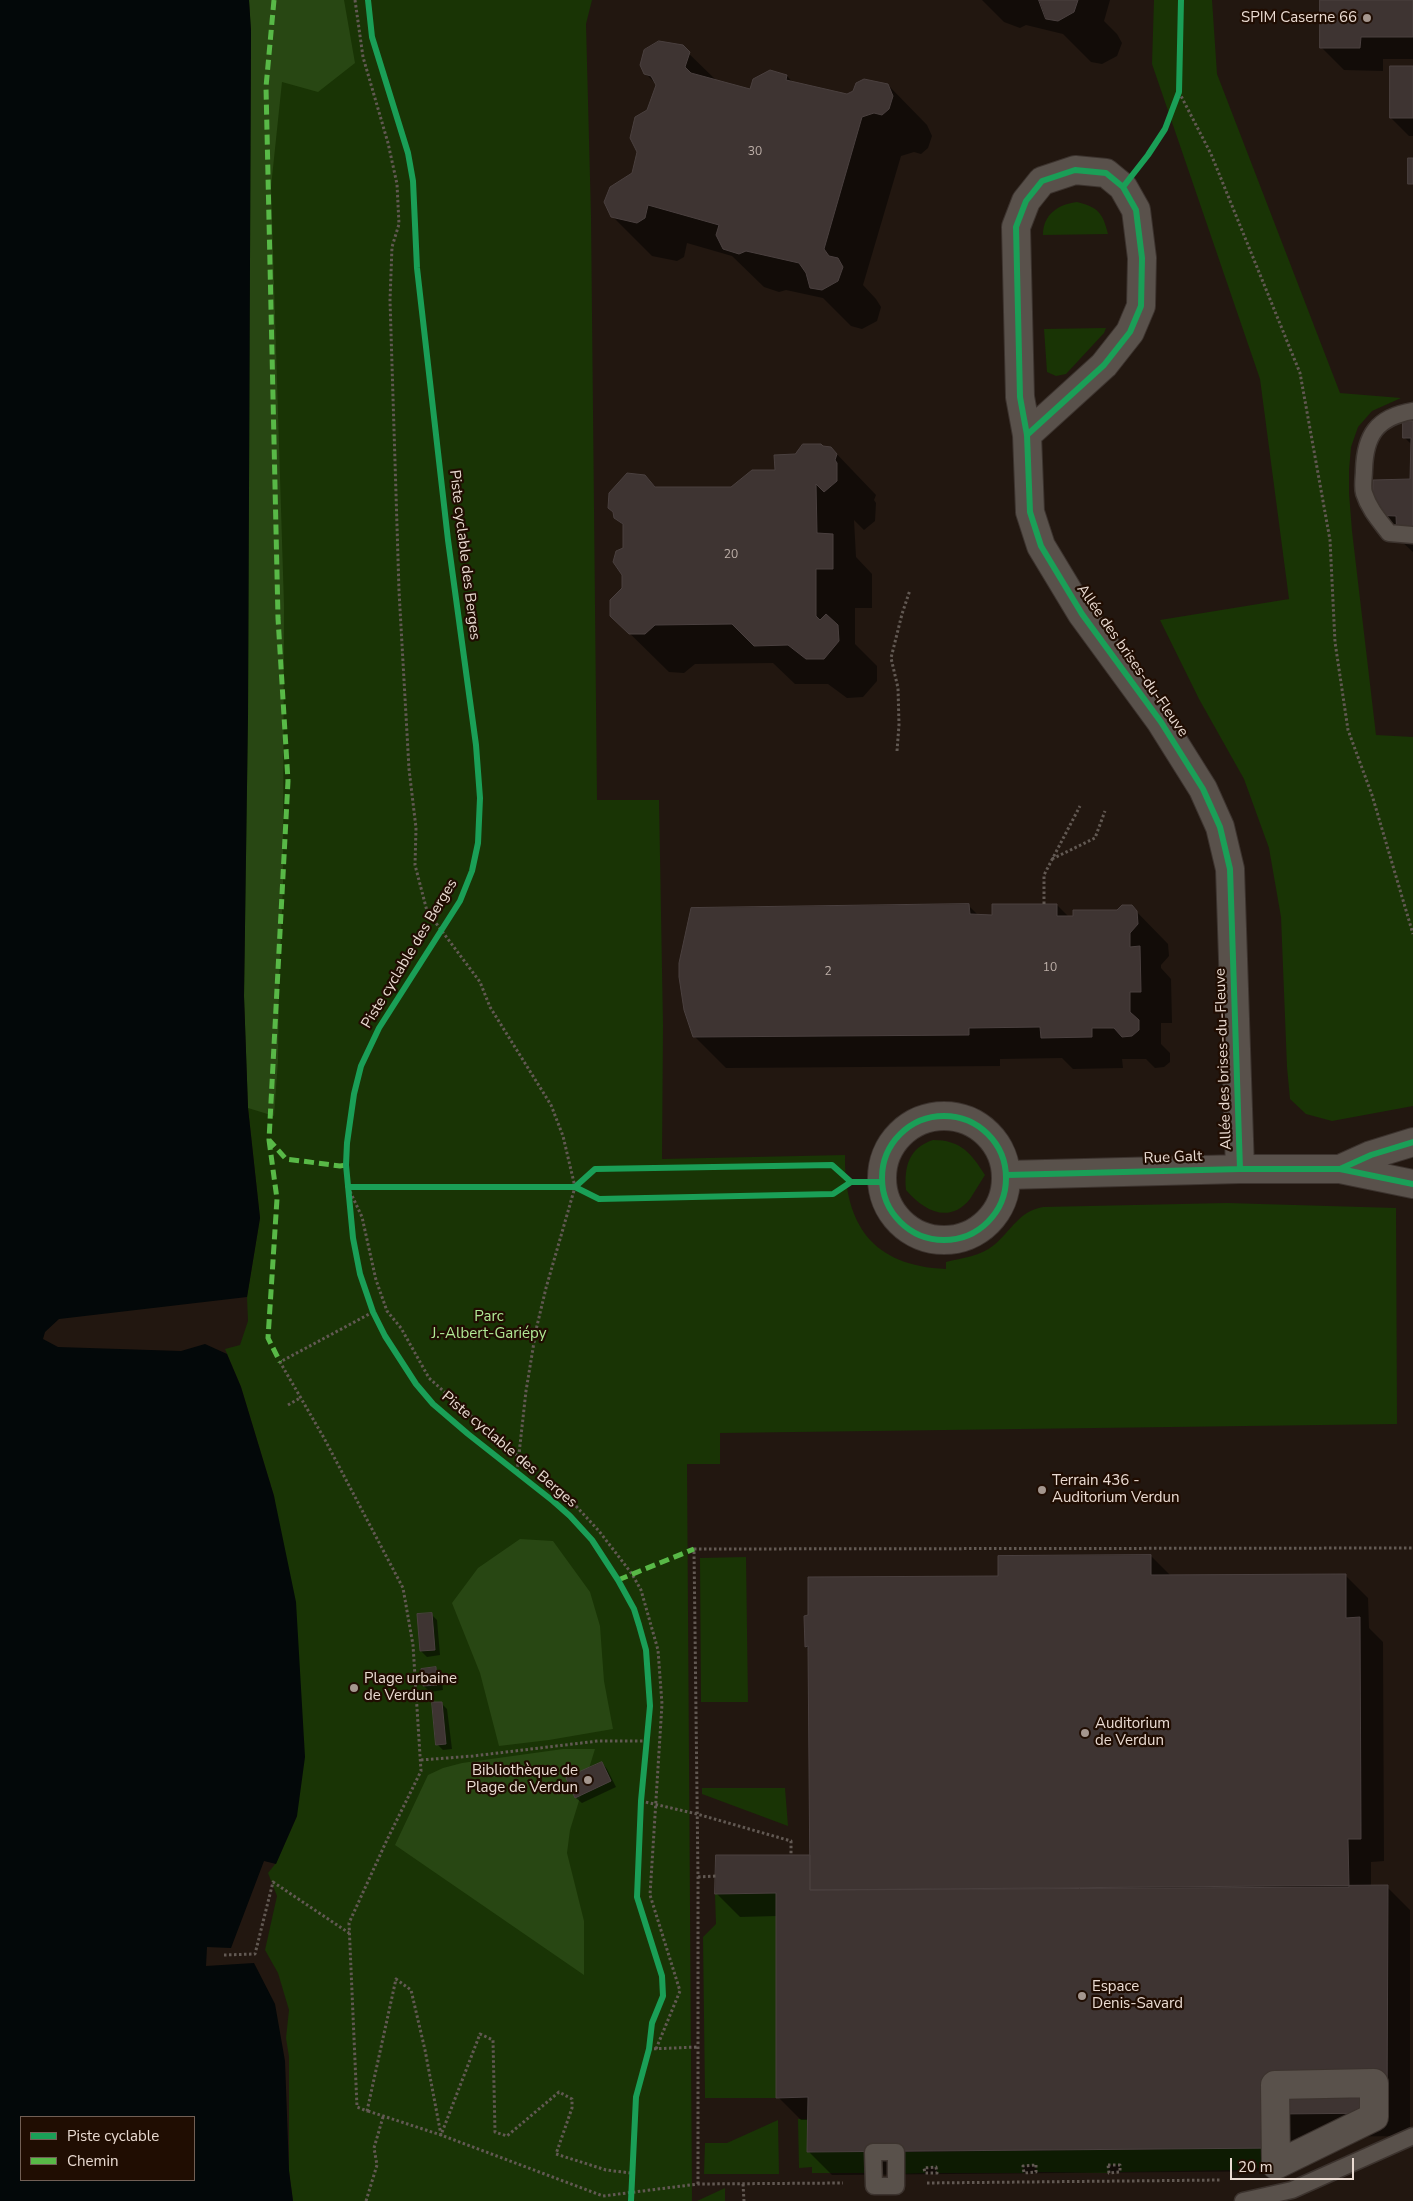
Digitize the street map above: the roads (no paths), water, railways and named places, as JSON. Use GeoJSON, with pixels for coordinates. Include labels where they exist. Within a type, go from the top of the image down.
{"type":"FeatureCollection","features":[{"type":"Feature","properties":{"kind":"street","name":"Allée des brises-du-Fleuve"},"geometry":{"type":"LineString","coordinates":[[1027,435],[1104,365],[1130,332],[1141,306],[1142,258],[1136,210],[1123,187],[1106,174],[1075,170],[1042,181],[1026,201],[1016,228],[1020,397],[1027,435],[1030,512],[1041,546],[1082,614],[1161,722],[1203,789],[1220,827],[1230,869],[1240,1169]]}},
{"type":"Feature","properties":{"kind":"street"},"geometry":{"type":"LineString","coordinates":[[935,1117],[957,1117],[977,1125],[993,1139],[1002,1154],[1007,1175],[1003,1200],[992,1218],[973,1234],[952,1241],[931,1239],[911,1231],[896,1219],[886,1200],[882,1182],[885,1160],[890,1148],[904,1131],[915,1124],[935,1117]]}},
{"type":"Feature","properties":{"kind":"street","name":"Rue Galt"},"geometry":{"type":"LineString","coordinates":[[1340,1168],[1371,1155],[1413,1142]]}},
{"type":"Feature","properties":{"kind":"street","name":"Rue Galt"},"geometry":{"type":"LineString","coordinates":[[1007,1175],[1340,1168],[1413,1184]]}},
{"type":"Feature","properties":{"kind":"lane"},"geometry":{"type":"LineString","coordinates":[[1413,411],[1402,413],[1380,423],[1370,436],[1364,459],[1363,492],[1372,512],[1389,533],[1413,535]]}},
{"type":"Feature","properties":{"kind":"lane"},"geometry":{"type":"LineString","coordinates":[[1243,2201],[1292,2190],[1413,2136]]}},
{"type":"Feature","properties":{"kind":"lane"},"geometry":{"type":"LineString","coordinates":[[873,2152],[896,2152],[896,2183],[896,2186],[874,2186],[873,2152]]}},
{"type":"Feature","properties":{"kind":"place","name":"SPIM Caserne 66"},"geometry":{"type":"Point","coordinates":[1367,18]}},
{"type":"Feature","properties":{"kind":"place","name":"Terrain 436 - Auditorium Verdun"},"geometry":{"type":"Point","coordinates":[1042,1490]}},
{"type":"Feature","properties":{"kind":"place","name":"Plage urbaine de Verdun"},"geometry":{"type":"Point","coordinates":[354,1688]}},
{"type":"Feature","properties":{"kind":"place","name":"Auditorium de Verdun"},"geometry":{"type":"Point","coordinates":[1085,1733]}},
{"type":"Feature","properties":{"kind":"place","name":"Bibliothèque de Plage de Verdun"},"geometry":{"type":"Point","coordinates":[588,1780]}},
{"type":"Feature","properties":{"kind":"place","name":"Espace Denis-Savard"},"geometry":{"type":"Point","coordinates":[1082,1996]}},
{"type":"Feature","properties":{"kind":"park label","name":"Parc J.-Albert-Gariépy"},"geometry":{"type":"Point","coordinates":[489,1326]}}]}
